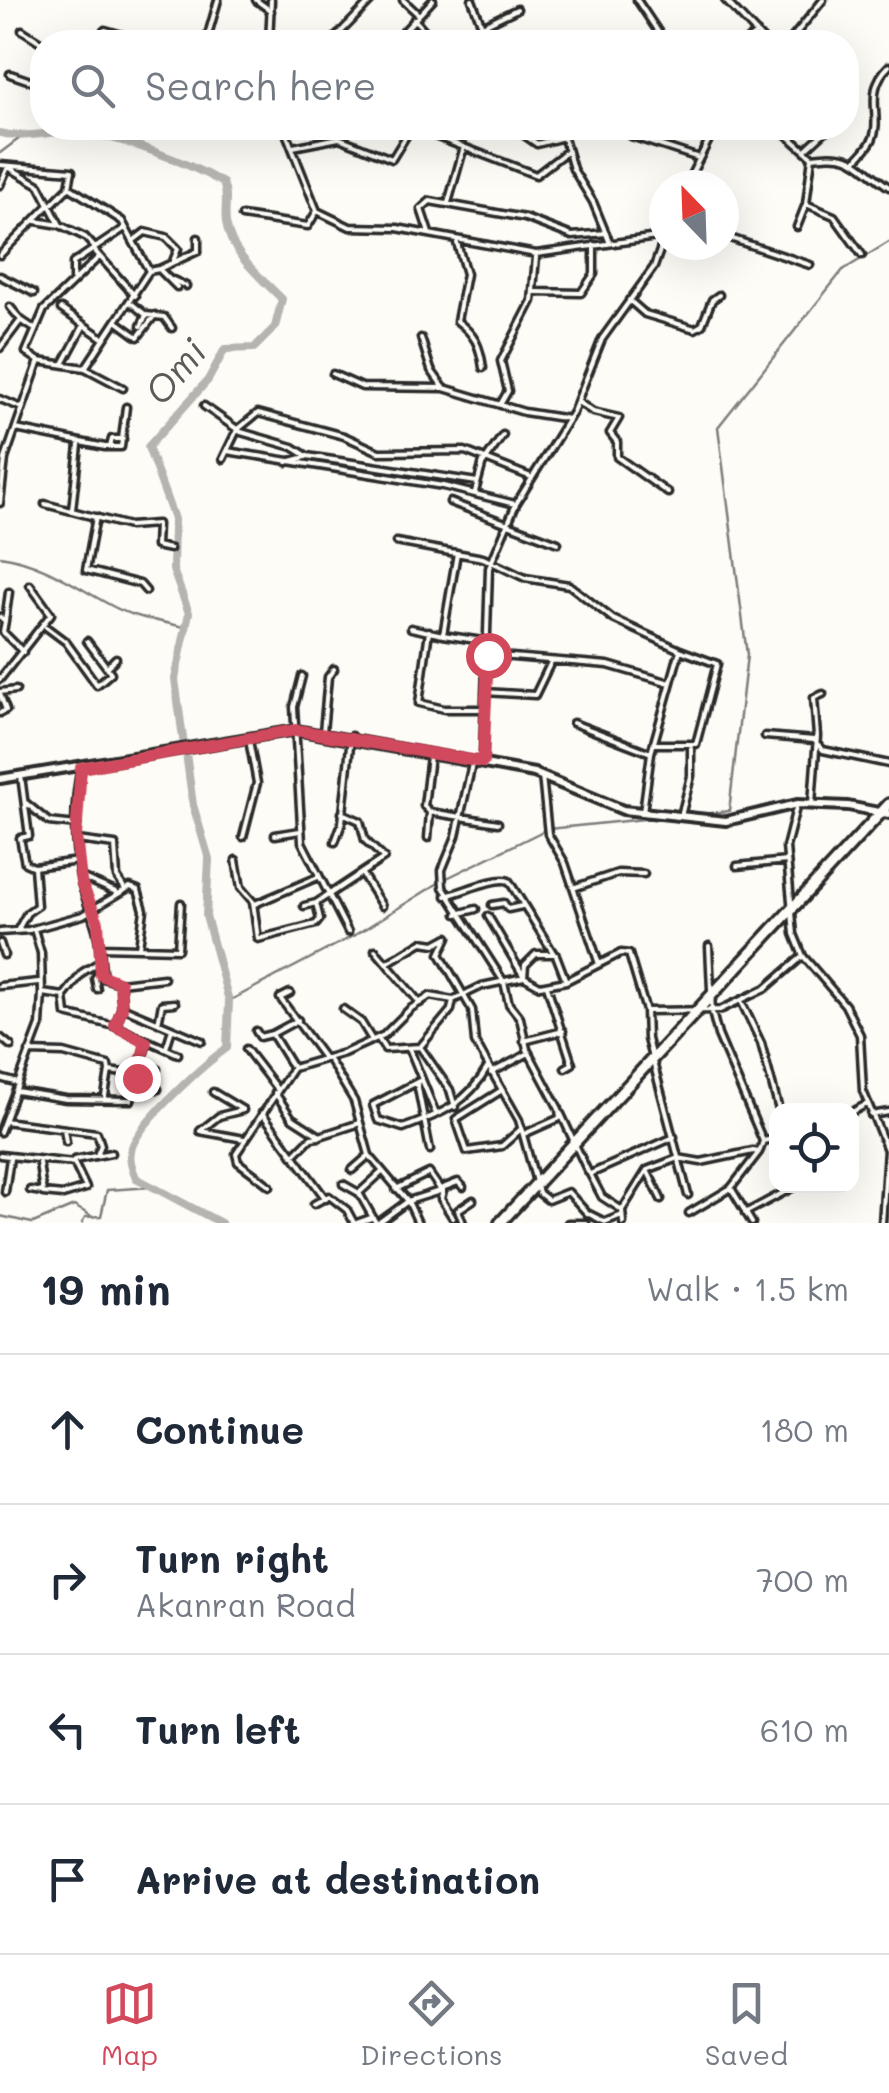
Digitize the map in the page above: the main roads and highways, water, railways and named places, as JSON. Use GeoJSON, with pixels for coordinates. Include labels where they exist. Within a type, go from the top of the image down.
{"type":"FeatureCollection","features":[{"type":"Feature","properties":{"kind":"highway"},"geometry":{"type":"LineString","coordinates":[[500,1223],[889,804]]}},
{"type":"Feature","properties":{"kind":"main road"},"geometry":{"type":"LineString","coordinates":[[0,780],[296,730],[350,736],[483,762],[542,776],[607,806],[643,812],[726,821],[812,804],[889,814]]}},
{"type":"Feature","properties":{"kind":"waterway","name":"Omi"},"geometry":{"type":"LineString","coordinates":[[0,133],[30,135]]}},
{"type":"Feature","properties":{"kind":"waterway"},"geometry":{"type":"LineString","coordinates":[[0,153],[20,138]]}},
{"type":"Feature","properties":{"kind":"waterway","name":"Omi"},"geometry":{"type":"LineString","coordinates":[[119,140],[172,158],[223,183],[226,222],[233,244],[282,299],[275,327],[254,348],[225,349],[208,380],[148,447],[174,519],[173,570],[189,613],[175,679],[184,746]]}},
{"type":"Feature","properties":{"kind":"waterway"},"geometry":{"type":"LineString","coordinates":[[692,815],[729,811],[747,655],[718,427],[843,270],[889,242]]}},
{"type":"Feature","properties":{"kind":"waterway"},"geometry":{"type":"LineString","coordinates":[[0,556],[45,570],[122,611],[189,628]]}},
{"type":"Feature","properties":{"kind":"waterway","name":"Omi"},"geometry":{"type":"LineString","coordinates":[[186,753],[193,805],[209,859],[206,916],[229,1001],[227,1048],[160,1108],[138,1136],[130,1159],[136,1178],[221,1223]]}},
{"type":"Feature","properties":{"kind":"waterway"},"geometry":{"type":"LineString","coordinates":[[548,829],[664,817]]}},
{"type":"Feature","properties":{"kind":"waterway"},"geometry":{"type":"LineString","coordinates":[[445,879],[543,831]]}},
{"type":"Feature","properties":{"kind":"waterway"},"geometry":{"type":"LineString","coordinates":[[229,1001],[355,935],[440,882]]}},
{"type":"Feature","properties":{"kind":"waterway"},"geometry":{"type":"LineString","coordinates":[[82,1223],[85,1217],[101,1216],[107,1190],[152,1187]]}},
{"type":"Feature","properties":{"kind":"waterway"},"geometry":{"type":"LineString","coordinates":[[33,1223],[74,1206],[90,1215]]}},
{"type":"Feature","properties":{"kind":"waterway"},"geometry":{"type":"LineString","coordinates":[[0,1216],[32,1223]]}}]}
